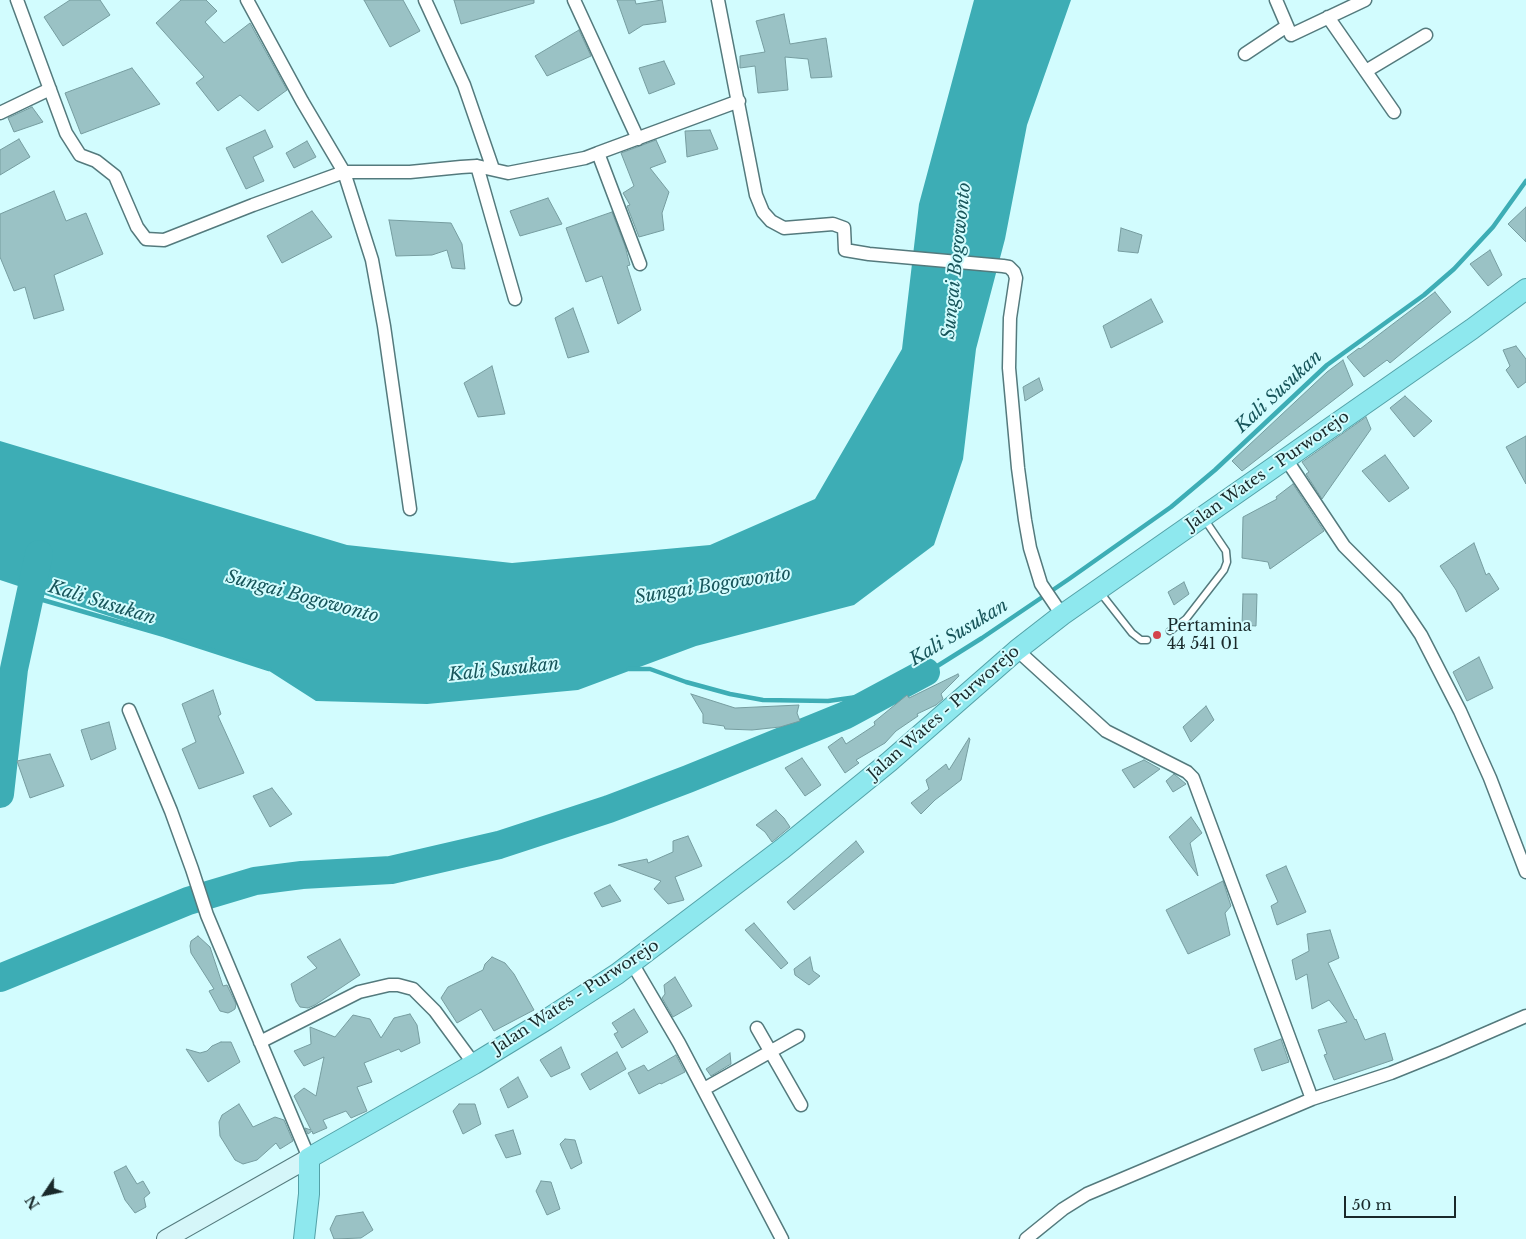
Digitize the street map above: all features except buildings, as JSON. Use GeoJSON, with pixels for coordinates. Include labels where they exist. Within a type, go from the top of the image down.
{"type":"FeatureCollection","features":[{"type":"Feature","properties":{"kind":"highway","name":"Jalan Wates - Purworejo"},"geometry":{"type":"LineString","coordinates":[[309,1158],[474,1064],[554,1015],[632,963],[782,849],[889,762],[1018,650],[1058,610],[1099,590],[1202,516],[1286,460],[1472,329],[1526,289]]}},
{"type":"Feature","properties":{"kind":"highway"},"geometry":{"type":"LineString","coordinates":[[304,1239],[309,1194],[309,1158]]}},
{"type":"Feature","properties":{"kind":"main road"},"geometry":{"type":"LineString","coordinates":[[166,1239],[309,1158]]}},
{"type":"Feature","properties":{"kind":"street"},"geometry":{"type":"LineString","coordinates":[[17,0],[66,133],[80,155],[96,161],[115,176],[137,227],[146,239],[164,240],[344,172],[410,172],[477,166],[508,173],[585,158],[739,101]]}},
{"type":"Feature","properties":{"kind":"street"},"geometry":{"type":"LineString","coordinates":[[247,0],[302,101],[344,172],[372,260],[384,326],[410,509]]}},
{"type":"Feature","properties":{"kind":"street"},"geometry":{"type":"LineString","coordinates":[[425,0],[464,85],[493,169]]}},
{"type":"Feature","properties":{"kind":"street"},"geometry":{"type":"LineString","coordinates":[[574,0],[638,138]]}},
{"type":"Feature","properties":{"kind":"street"},"geometry":{"type":"LineString","coordinates":[[718,0],[756,195],[763,212],[771,221],[784,228],[833,224],[844,228],[845,250],[869,254],[1003,266],[1011,268],[1016,274],[1010,318],[1010,378],[1018,468],[1030,548],[1040,584],[1058,610]]}},
{"type":"Feature","properties":{"kind":"street"},"geometry":{"type":"LineString","coordinates":[[1276,0],[1290,35],[1328,17],[1345,4],[1365,0]]}},
{"type":"Feature","properties":{"kind":"street"},"geometry":{"type":"LineString","coordinates":[[1328,17],[1394,112]]}},
{"type":"Feature","properties":{"kind":"street"},"geometry":{"type":"LineString","coordinates":[[1245,54],[1287,26]]}},
{"type":"Feature","properties":{"kind":"street"},"geometry":{"type":"LineString","coordinates":[[1366,71],[1426,35]]}},
{"type":"Feature","properties":{"kind":"street"},"geometry":{"type":"LineString","coordinates":[[0,113],[50,88]]}},
{"type":"Feature","properties":{"kind":"street"},"geometry":{"type":"LineString","coordinates":[[598,153],[640,264]]}},
{"type":"Feature","properties":{"kind":"street"},"geometry":{"type":"LineString","coordinates":[[477,166],[515,299]]}},
{"type":"Feature","properties":{"kind":"street"},"geometry":{"type":"LineString","coordinates":[[1286,460],[1344,546],[1396,598],[1421,635],[1460,711],[1486,770],[1526,872]]}},
{"type":"Feature","properties":{"kind":"street"},"geometry":{"type":"LineString","coordinates":[[1018,650],[1106,731],[1187,772],[1193,778],[1312,1099]]}},
{"type":"Feature","properties":{"kind":"street"},"geometry":{"type":"LineString","coordinates":[[129,710],[170,811],[207,915],[309,1158]]}},
{"type":"Feature","properties":{"kind":"street"},"geometry":{"type":"LineString","coordinates":[[632,963],[704,1089],[782,1239]]}},
{"type":"Feature","properties":{"kind":"street"},"geometry":{"type":"LineString","coordinates":[[260,1042],[359,992],[398,985],[413,989],[435,1011],[474,1064]]}},
{"type":"Feature","properties":{"kind":"street"},"geometry":{"type":"LineString","coordinates":[[1026,1239],[1063,1209],[1087,1194],[1312,1099],[1400,1069],[1526,1016]]}},
{"type":"Feature","properties":{"kind":"street"},"geometry":{"type":"LineString","coordinates":[[757,1028],[800,1105]]}},
{"type":"Feature","properties":{"kind":"street"},"geometry":{"type":"LineString","coordinates":[[704,1089],[798,1036]]}},
{"type":"Feature","properties":{"kind":"lane"},"geometry":{"type":"LineString","coordinates":[[1170,631],[1186,619],[1224,570],[1227,562],[1226,551],[1202,516]]}},
{"type":"Feature","properties":{"kind":"lane"},"geometry":{"type":"LineString","coordinates":[[1099,590],[1132,633],[1141,640],[1147,640]]}},
{"type":"Feature","properties":{"kind":"water","name":"Sungai Bogowonto"},"geometry":{"type":"Polygon","coordinates":[[[974,0],[1071,0],[1027,125],[1005,239],[976,349],[963,459],[934,545],[854,605],[696,646],[578,690],[427,704],[316,701],[263,667],[0,580],[0,441],[347,545],[512,563],[710,545],[815,499],[902,349],[919,204],[974,0]]]}},
{"type":"Feature","properties":{"kind":"waterway","name":"Kali Susukan"},"geometry":{"type":"LineString","coordinates":[[629,669],[650,669],[686,682],[730,694],[763,700],[828,701],[864,696],[931,670],[1069,579],[1171,507],[1215,470],[1327,365],[1424,295],[1454,269],[1493,227],[1526,181]]}},
{"type":"Feature","properties":{"kind":"waterway"},"geometry":{"type":"LineString","coordinates":[[0,794],[14,669],[39,554]]}},
{"type":"Feature","properties":{"kind":"waterway","name":"Kali Susukan"},"geometry":{"type":"LineString","coordinates":[[29,596],[164,635],[269,669]]}},
{"type":"Feature","properties":{"kind":"waterway"},"geometry":{"type":"LineString","coordinates":[[0,978],[188,901],[255,881],[302,875],[391,870],[499,845],[609,809],[846,715],[926,672]]}},
{"type":"Feature","properties":{"kind":"place","name":"Pertamina 44 541 01"},"geometry":{"type":"Point","coordinates":[1157,635]}}]}
